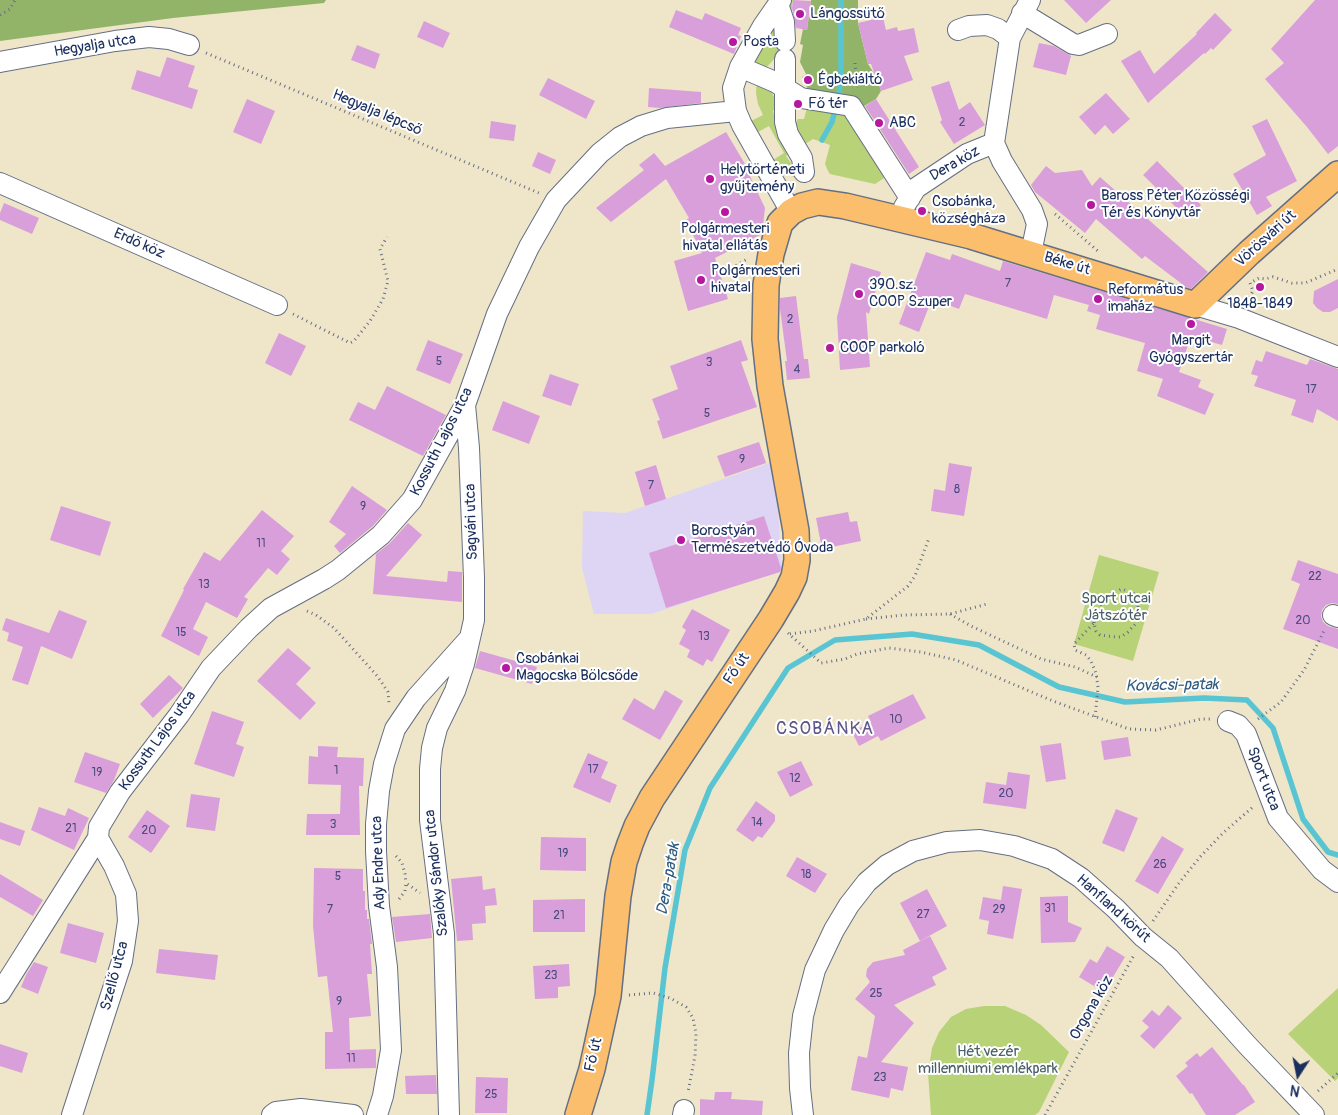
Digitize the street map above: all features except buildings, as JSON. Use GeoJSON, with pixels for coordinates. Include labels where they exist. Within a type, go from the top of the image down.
{"type":"FeatureCollection","features":[{"type":"Feature","properties":{"kind":"main road","name":"Vörösvári út"},"geometry":{"type":"LineString","coordinates":[[1195,305],[1338,174]]}},
{"type":"Feature","properties":{"kind":"main road","name":"Béke út"},"geometry":{"type":"LineString","coordinates":[[790,212],[802,206],[818,202],[845,206],[908,201],[971,236],[1195,305]]}},
{"type":"Feature","properties":{"kind":"main road","name":"Fő út"},"geometry":{"type":"LineString","coordinates":[[578,1115],[592,1069],[608,996],[618,896],[624,862],[637,826],[652,798],[771,618],[794,577],[797,560],[796,531],[770,386],[765,339],[766,285],[771,254],[780,224],[790,212]]}},
{"type":"Feature","properties":{"kind":"street"},"geometry":{"type":"LineString","coordinates":[[780,2],[784,22],[786,129],[802,158],[804,172]]}},
{"type":"Feature","properties":{"kind":"street"},"geometry":{"type":"LineString","coordinates":[[780,2],[740,66],[733,88],[736,111],[748,138],[790,212]]}},
{"type":"Feature","properties":{"kind":"street"},"geometry":{"type":"LineString","coordinates":[[1031,253],[1037,224],[1032,210],[1002,161],[994,143],[1010,38],[1026,6],[1074,44],[1079,45],[1107,34]]}},
{"type":"Feature","properties":{"kind":"street"},"geometry":{"type":"LineString","coordinates":[[958,30],[968,26],[987,25],[998,29],[1010,38]]}},
{"type":"Feature","properties":{"kind":"street","name":"Hegyalja utca"},"geometry":{"type":"LineString","coordinates":[[0,62],[115,41],[149,37],[168,39],[189,45]]}},
{"type":"Feature","properties":{"kind":"street"},"geometry":{"type":"LineString","coordinates":[[740,66],[786,88],[801,98],[851,106],[857,113],[908,201]]}},
{"type":"Feature","properties":{"kind":"street","name":"Kossuth Lajos utca"},"geometry":{"type":"LineString","coordinates":[[0,993],[98,838],[99,828],[120,792],[179,715],[211,668],[271,608],[324,579],[381,535],[412,500],[465,405],[497,314],[529,246],[556,200],[600,153],[620,138],[641,126],[668,118],[736,111]]}},
{"type":"Feature","properties":{"kind":"street","name":"Dera köz"},"geometry":{"type":"LineString","coordinates":[[908,201],[967,154],[994,143]]}},
{"type":"Feature","properties":{"kind":"street","name":"Erdő köz"},"geometry":{"type":"LineString","coordinates":[[0,183],[277,305]]}},
{"type":"Feature","properties":{"kind":"street","name":"Béke út"},"geometry":{"type":"LineString","coordinates":[[1195,305],[1239,318],[1338,358]]}},
{"type":"Feature","properties":{"kind":"street","name":"Sagvári utca"},"geometry":{"type":"LineString","coordinates":[[465,405],[469,448],[474,578],[474,620],[470,638]]}},
{"type":"Feature","properties":{"kind":"street","name":"Ady Endre utca"},"geometry":{"type":"LineString","coordinates":[[377,1115],[383,1096],[391,1050],[387,967],[379,906],[376,824],[378,791],[395,729],[416,698],[470,638]]}},
{"type":"Feature","properties":{"kind":"street","name":"Szalóky Sándor utca"},"geometry":{"type":"LineString","coordinates":[[449,1115],[444,934],[430,820],[430,769],[432,748],[437,728],[455,691],[470,638]]}},
{"type":"Feature","properties":{"kind":"street","name":"Sport utca"},"geometry":{"type":"LineString","coordinates":[[1228,721],[1238,725],[1246,734],[1278,818],[1322,870],[1338,882]]}},
{"type":"Feature","properties":{"kind":"street","name":"Szellő utca"},"geometry":{"type":"LineString","coordinates":[[72,1115],[122,961],[128,921],[126,894],[114,866],[98,838]]}},
{"type":"Feature","properties":{"kind":"street","name":"Hanfland körút"},"geometry":{"type":"LineString","coordinates":[[803,1115],[799,1053],[802,1016],[815,970],[849,904],[866,882],[887,865],[913,851],[947,842],[980,840],[1014,846],[1052,859],[1081,878],[1116,909],[1143,937],[1169,958],[1308,1109]]}},
{"type":"Feature","properties":{"kind":"street"},"geometry":{"type":"LineString","coordinates":[[272,1115],[276,1112],[301,1109],[353,1115]]}},
{"type":"Feature","properties":{"kind":"path"},"geometry":{"type":"LineString","coordinates":[[0,15],[10,9],[15,0]]}},
{"type":"Feature","properties":{"kind":"path","name":"Hegyalja lépcső"},"geometry":{"type":"LineString","coordinates":[[189,45],[556,200]]}},
{"type":"Feature","properties":{"kind":"path"},"geometry":{"type":"LineString","coordinates":[[1032,210],[1044,205],[1100,252]]}},
{"type":"Feature","properties":{"kind":"path"},"geometry":{"type":"LineString","coordinates":[[277,305],[350,342],[354,341],[383,299],[388,281],[380,249],[387,237]]}},
{"type":"Feature","properties":{"kind":"path"},"geometry":{"type":"LineString","coordinates":[[1253,291],[1250,283],[1259,278],[1273,277],[1292,282],[1305,282],[1338,268]]}},
{"type":"Feature","properties":{"kind":"path"},"geometry":{"type":"LineString","coordinates":[[866,619],[908,586],[915,576],[929,538]]}},
{"type":"Feature","properties":{"kind":"path"},"geometry":{"type":"LineString","coordinates":[[1094,624],[1096,631],[1100,634],[1121,637],[1139,620],[1137,595],[1122,589],[1111,594],[1096,609],[1094,624],[1074,644],[1075,650],[1086,655],[1091,661],[1097,677],[1095,718]]}},
{"type":"Feature","properties":{"kind":"path"},"geometry":{"type":"LineString","coordinates":[[790,634],[800,634],[866,619],[904,615],[950,614],[987,604]]}},
{"type":"Feature","properties":{"kind":"path"},"geometry":{"type":"LineString","coordinates":[[307,611],[316,614],[334,628],[378,677],[388,692],[395,729]]}},
{"type":"Feature","properties":{"kind":"path"},"geometry":{"type":"LineString","coordinates":[[950,614],[970,626],[1040,659],[1075,667],[1097,677]]}},
{"type":"Feature","properties":{"kind":"path"},"geometry":{"type":"LineString","coordinates":[[1252,724],[1281,702],[1304,670],[1332,620]]}},
{"type":"Feature","properties":{"kind":"path"},"geometry":{"type":"LineString","coordinates":[[799,643],[821,663],[889,648],[921,652],[956,660],[1095,718],[1130,729],[1156,730],[1201,720],[1228,721]]}},
{"type":"Feature","properties":{"kind":"path","name":"Orgona köz"},"geometry":{"type":"LineString","coordinates":[[1045,1115],[1124,975],[1143,937],[1179,883],[1200,857],[1244,813],[1268,795]]}},
{"type":"Feature","properties":{"kind":"path"},"geometry":{"type":"LineString","coordinates":[[379,906],[396,902],[405,891],[406,883],[421,894],[432,898],[439,898]]}},
{"type":"Feature","properties":{"kind":"path"},"geometry":{"type":"LineString","coordinates":[[653,993],[670,998],[686,1007],[693,1018],[696,1034],[695,1056],[684,1112]]}},
{"type":"Feature","properties":{"kind":"path"},"geometry":{"type":"LineString","coordinates":[[1308,1109],[1338,1073]]}},
{"type":"Feature","properties":{"kind":"shaded area","name":"Borostyán Természetvédő Óvoda"},"geometry":{"type":"Polygon","coordinates":[[[775,461],[782,571],[651,614],[594,614],[582,568],[583,511],[625,513],[775,461]]]}},
{"type":"Feature","properties":{"kind":"green space"},"geometry":{"type":"Polygon","coordinates":[[[0,0],[326,0],[324,3],[173,18],[0,41],[0,0]]]}},
{"type":"Feature","properties":{"kind":"green space"},"geometry":{"type":"Polygon","coordinates":[[[789,0],[793,0],[787,41],[780,41],[777,56],[764,70],[748,64],[789,0]]]}},
{"type":"Feature","properties":{"kind":"green space"},"geometry":{"type":"Polygon","coordinates":[[[811,0],[858,0],[858,23],[868,64],[876,76],[881,91],[876,99],[859,109],[811,95],[802,77],[806,74],[800,62],[803,45],[800,44],[803,29],[807,30],[811,0]]]}},
{"type":"Feature","properties":{"kind":"green space"},"geometry":{"type":"Polygon","coordinates":[[[757,79],[767,83],[778,105],[773,111],[778,130],[791,152],[786,156],[796,170],[794,177],[782,171],[773,160],[784,153],[769,126],[758,132],[751,121],[763,115],[756,93],[757,79]]]}},
{"type":"Feature","properties":{"kind":"green space"},"geometry":{"type":"Polygon","coordinates":[[[808,104],[845,107],[890,174],[875,184],[830,174],[825,164],[830,145],[813,139],[802,146],[791,130],[798,119],[804,119],[808,104]]]}},
{"type":"Feature","properties":{"kind":"green space","name":"Sport utcai Játszótér"},"geometry":{"type":"Polygon","coordinates":[[[1099,555],[1159,572],[1133,661],[1074,644],[1099,555]]]}},
{"type":"Feature","properties":{"kind":"green space"},"geometry":{"type":"Polygon","coordinates":[[[1338,988],[1338,1078],[1335,1081],[1288,1034],[1338,988]]]}},
{"type":"Feature","properties":{"kind":"green space","name":"Hét vezér millenniumi emlékpark"},"geometry":{"type":"Polygon","coordinates":[[[984,1006],[1005,1006],[1026,1015],[1041,1025],[1069,1052],[1039,1112],[1035,1115],[931,1115],[928,1073],[932,1048],[939,1032],[951,1017],[966,1009],[984,1006]]]}},
{"type":"Feature","properties":{"kind":"waterway","name":"Dera-patak"},"geometry":{"type":"LineString","coordinates":[[822,140],[832,122],[839,95],[841,74],[841,0]]}},
{"type":"Feature","properties":{"kind":"waterway","name":"Kovácsi-patak"},"geometry":{"type":"LineString","coordinates":[[647,1115],[665,968],[685,850],[710,788],[788,668],[835,640],[912,634],[979,645],[1059,687],[1125,702],[1204,698],[1247,700],[1273,728],[1303,819],[1328,852],[1338,855]]}},
{"type":"Feature","properties":{"kind":"place","name":"Lángossütő"},"geometry":{"type":"Point","coordinates":[800,14]}},
{"type":"Feature","properties":{"kind":"place","name":"Posta"},"geometry":{"type":"Point","coordinates":[733,42]}},
{"type":"Feature","properties":{"kind":"place","name":"Égbekiáltó"},"geometry":{"type":"Point","coordinates":[808,80]}},
{"type":"Feature","properties":{"kind":"place","name":"Fő tér"},"geometry":{"type":"Point","coordinates":[798,104]}},
{"type":"Feature","properties":{"kind":"place","name":"ABC"},"geometry":{"type":"Point","coordinates":[879,123]}},
{"type":"Feature","properties":{"kind":"place","name":"Helytörténeti gyűjtemény"},"geometry":{"type":"Point","coordinates":[710,179]}},
{"type":"Feature","properties":{"kind":"place","name":"Baross Péter Közösségi Tér és Könyvtár"},"geometry":{"type":"Point","coordinates":[1091,205]}},
{"type":"Feature","properties":{"kind":"place","name":"Csobánka, községháza"},"geometry":{"type":"Point","coordinates":[922,211]}},
{"type":"Feature","properties":{"kind":"place","name":"Polgármesteri hivatal ellátás"},"geometry":{"type":"Point","coordinates":[725,212]}},
{"type":"Feature","properties":{"kind":"place","name":"Polgármesteri hivatal"},"geometry":{"type":"Point","coordinates":[701,280]}},
{"type":"Feature","properties":{"kind":"place","name":"1848-1849"},"geometry":{"type":"Point","coordinates":[1260,287]}},
{"type":"Feature","properties":{"kind":"place","name":"390.sz. COOP Szuper"},"geometry":{"type":"Point","coordinates":[859,294]}},
{"type":"Feature","properties":{"kind":"place","name":"Református imaház"},"geometry":{"type":"Point","coordinates":[1098,299]}},
{"type":"Feature","properties":{"kind":"place","name":"Margit Gyógyszertár"},"geometry":{"type":"Point","coordinates":[1191,324]}},
{"type":"Feature","properties":{"kind":"place","name":"COOP parkoló"},"geometry":{"type":"Point","coordinates":[830,348]}},
{"type":"Feature","properties":{"kind":"place","name":"Borostyán Természetvédő Óvoda"},"geometry":{"type":"Point","coordinates":[681,540]}},
{"type":"Feature","properties":{"kind":"place","name":"Csobánkai Magocska Bölcsőde"},"geometry":{"type":"Point","coordinates":[506,668]}},
{"type":"Feature","properties":{"kind":"district","name":"CSOBÁNKA"},"geometry":{"type":"Point","coordinates":[825,729]}}]}
